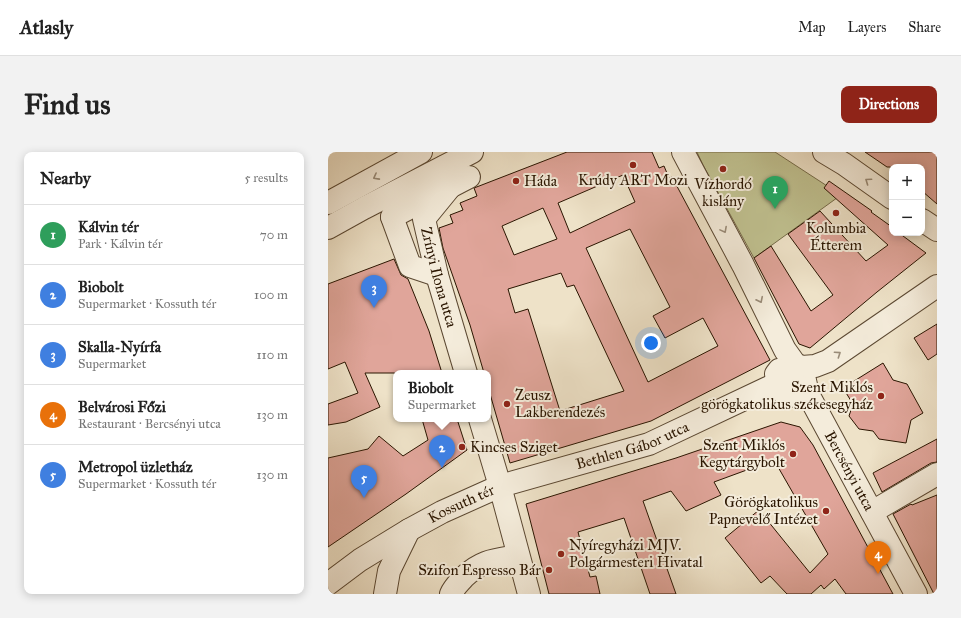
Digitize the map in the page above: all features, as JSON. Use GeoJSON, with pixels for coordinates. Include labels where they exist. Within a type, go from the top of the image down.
{"type":"FeatureCollection","features":[{"type":"Feature","properties":{"kind":"street"},"geometry":{"type":"LineString","coordinates":[[392,217],[454,177],[472,152]]}},
{"type":"Feature","properties":{"kind":"street"},"geometry":{"type":"LineString","coordinates":[[824,152],[844,164],[889,196]]}},
{"type":"Feature","properties":{"kind":"street","name":"Bercsényi utca"},"geometry":{"type":"LineString","coordinates":[[686,154],[743,265],[797,364],[808,394],[916,594]]}},
{"type":"Feature","properties":{"kind":"street"},"geometry":{"type":"LineString","coordinates":[[328,202],[408,155],[412,183]]}},
{"type":"Feature","properties":{"kind":"street"},"geometry":{"type":"LineString","coordinates":[[328,228],[412,183],[454,177]]}},
{"type":"Feature","properties":{"kind":"street","name":"Zrínyi Ilona utca"},"geometry":{"type":"LineString","coordinates":[[454,177],[424,219],[437,275],[465,370]]}},
{"type":"Feature","properties":{"kind":"street"},"geometry":{"type":"LineString","coordinates":[[392,217],[392,239],[400,252]]}},
{"type":"Feature","properties":{"kind":"street"},"geometry":{"type":"LineString","coordinates":[[392,217],[410,266],[437,275]]}},
{"type":"Feature","properties":{"kind":"street"},"geometry":{"type":"LineString","coordinates":[[925,222],[937,230]]}},
{"type":"Feature","properties":{"kind":"street"},"geometry":{"type":"LineString","coordinates":[[808,394],[796,396],[785,395],[778,383],[776,374],[781,366],[797,364],[815,366],[828,361],[937,286]]}},
{"type":"Feature","properties":{"kind":"street","name":"Bethlen Gábor utca"},"geometry":{"type":"LineString","coordinates":[[500,486],[649,444],[778,383]]}},
{"type":"Feature","properties":{"kind":"street"},"geometry":{"type":"LineString","coordinates":[[481,422],[500,486]]}},
{"type":"Feature","properties":{"kind":"street"},"geometry":{"type":"LineString","coordinates":[[872,512],[937,474]]}},
{"type":"Feature","properties":{"kind":"street","name":"Kossuth tér"},"geometry":{"type":"LineString","coordinates":[[328,584],[360,560],[409,530],[442,512],[500,486],[529,594]]}},
{"type":"Feature","properties":{"kind":"street"},"geometry":{"type":"LineString","coordinates":[[385,594],[389,571],[409,530]]}},
{"type":"Feature","properties":{"kind":"street"},"geometry":{"type":"LineString","coordinates":[[451,594],[454,588],[474,568],[487,562],[518,556]]}},
{"type":"Feature","properties":{"kind":"green space"},"geometry":{"type":"Polygon","coordinates":[[[697,152],[775,152],[841,195],[754,258],[697,152]]]}},
{"type":"Feature","properties":{"kind":"building"},"geometry":{"type":"Polygon","coordinates":[[[567,152],[652,152],[659,168],[664,166],[669,178],[672,177],[770,360],[651,421],[510,463],[491,397],[491,370],[483,370],[470,325],[443,248],[439,228],[453,223],[450,215],[463,210],[460,203],[477,196],[474,188],[567,152]],[[623,175],[558,203],[570,233],[635,202],[623,175]],[[543,208],[502,226],[514,255],[557,239],[543,208]],[[630,229],[586,248],[648,382],[718,346],[703,318],[665,338],[653,316],[670,307],[630,229]],[[561,273],[508,289],[515,313],[528,309],[560,411],[624,391],[574,285],[567,287],[561,273]]]}},
{"type":"Feature","properties":{"kind":"building"},"geometry":{"type":"Polygon","coordinates":[[[865,152],[937,152],[937,204],[925,194],[925,164],[889,164],[889,167],[865,152]]]}},
{"type":"Feature","properties":{"kind":"building"},"geometry":{"type":"Polygon","coordinates":[[[829,181],[889,225],[889,236],[903,236],[926,253],[810,348],[799,344],[754,258],[771,246],[811,311],[833,295],[788,234],[820,211],[866,261],[888,245],[824,188],[829,181]]]}},
{"type":"Feature","properties":{"kind":"building"},"geometry":{"type":"Polygon","coordinates":[[[394,259],[401,275],[408,279],[429,331],[441,370],[393,370],[393,373],[365,373],[380,407],[346,422],[328,425],[328,404],[358,393],[345,362],[328,369],[328,284],[394,259]]]}},
{"type":"Feature","properties":{"kind":"building"},"geometry":{"type":"Polygon","coordinates":[[[937,324],[937,354],[928,360],[914,338],[937,324]]]}},
{"type":"Feature","properties":{"kind":"building","name":"Szent Miklós görögkatolikus székesegyház"},"geometry":{"type":"Polygon","coordinates":[[[883,363],[893,380],[907,384],[923,413],[911,420],[906,443],[879,439],[873,431],[859,429],[849,416],[853,404],[843,388],[883,363]]]}},
{"type":"Feature","properties":{"kind":"building"},"geometry":{"type":"Polygon","coordinates":[[[423,422],[458,422],[467,450],[328,547],[328,458],[368,449],[379,436],[403,456],[428,440],[423,422]]]}},
{"type":"Feature","properties":{"kind":"building"},"geometry":{"type":"Polygon","coordinates":[[[781,422],[800,427],[813,445],[893,594],[846,594],[835,579],[824,589],[821,585],[811,594],[787,594],[770,576],[761,583],[725,538],[759,510],[810,573],[828,554],[774,460],[714,482],[721,495],[686,511],[671,491],[643,501],[676,594],[650,594],[624,518],[578,532],[590,577],[596,576],[600,594],[549,594],[526,504],[676,458],[781,422]]]}},
{"type":"Feature","properties":{"kind":"building"},"geometry":{"type":"Polygon","coordinates":[[[937,439],[937,462],[931,463],[882,492],[873,473],[937,439]]]}},
{"type":"Feature","properties":{"kind":"building"},"geometry":{"type":"Polygon","coordinates":[[[937,495],[937,594],[934,594],[893,514],[911,504],[912,505],[937,495]]]}},
{"type":"Feature","properties":{"kind":"place","name":"Krúdy ART Mozi"},"geometry":{"type":"Point","coordinates":[633,165]}},
{"type":"Feature","properties":{"kind":"place","name":"Vízhordó kislány"},"geometry":{"type":"Point","coordinates":[723,169]}},
{"type":"Feature","properties":{"kind":"place","name":"Háda"},"geometry":{"type":"Point","coordinates":[516,181]}},
{"type":"Feature","properties":{"kind":"place","name":"Kálvin tér"},"geometry":{"type":"Point","coordinates":[775,209]}},
{"type":"Feature","properties":{"kind":"place","name":"Kolumbia Étterem"},"geometry":{"type":"Point","coordinates":[836,213]}},
{"type":"Feature","properties":{"kind":"place","name":"Skalla-Nyírfa"},"geometry":{"type":"Point","coordinates":[374,308]}},
{"type":"Feature","properties":{"kind":"place","name":"Szent Miklós görögkatolikus székesegyház"},"geometry":{"type":"Point","coordinates":[881,396]}},
{"type":"Feature","properties":{"kind":"place","name":"Zeusz Lakberendezés"},"geometry":{"type":"Point","coordinates":[507,404]}},
{"type":"Feature","properties":{"kind":"place","name":"Kincses Sziget"},"geometry":{"type":"Point","coordinates":[462,447]}},
{"type":"Feature","properties":{"kind":"place","name":"Szent Miklós Kegytárgybolt"},"geometry":{"type":"Point","coordinates":[793,454]}},
{"type":"Feature","properties":{"kind":"place","name":"Biobolt"},"geometry":{"type":"Point","coordinates":[442,468]}},
{"type":"Feature","properties":{"kind":"place","name":"Metropol üzletház"},"geometry":{"type":"Point","coordinates":[364,498]}},
{"type":"Feature","properties":{"kind":"place","name":"Görögkatolikus Papnevelő Intézet"},"geometry":{"type":"Point","coordinates":[826,511]}},
{"type":"Feature","properties":{"kind":"place","name":"Nyíregyházi MJV. Polgármesteri Hivatal"},"geometry":{"type":"Point","coordinates":[561,554]}},
{"type":"Feature","properties":{"kind":"place","name":"Szifon Espresso Bár"},"geometry":{"type":"Point","coordinates":[549,570]}},
{"type":"Feature","properties":{"kind":"place","name":"Belvárosi Főzi"},"geometry":{"type":"Point","coordinates":[878,574]}}]}
